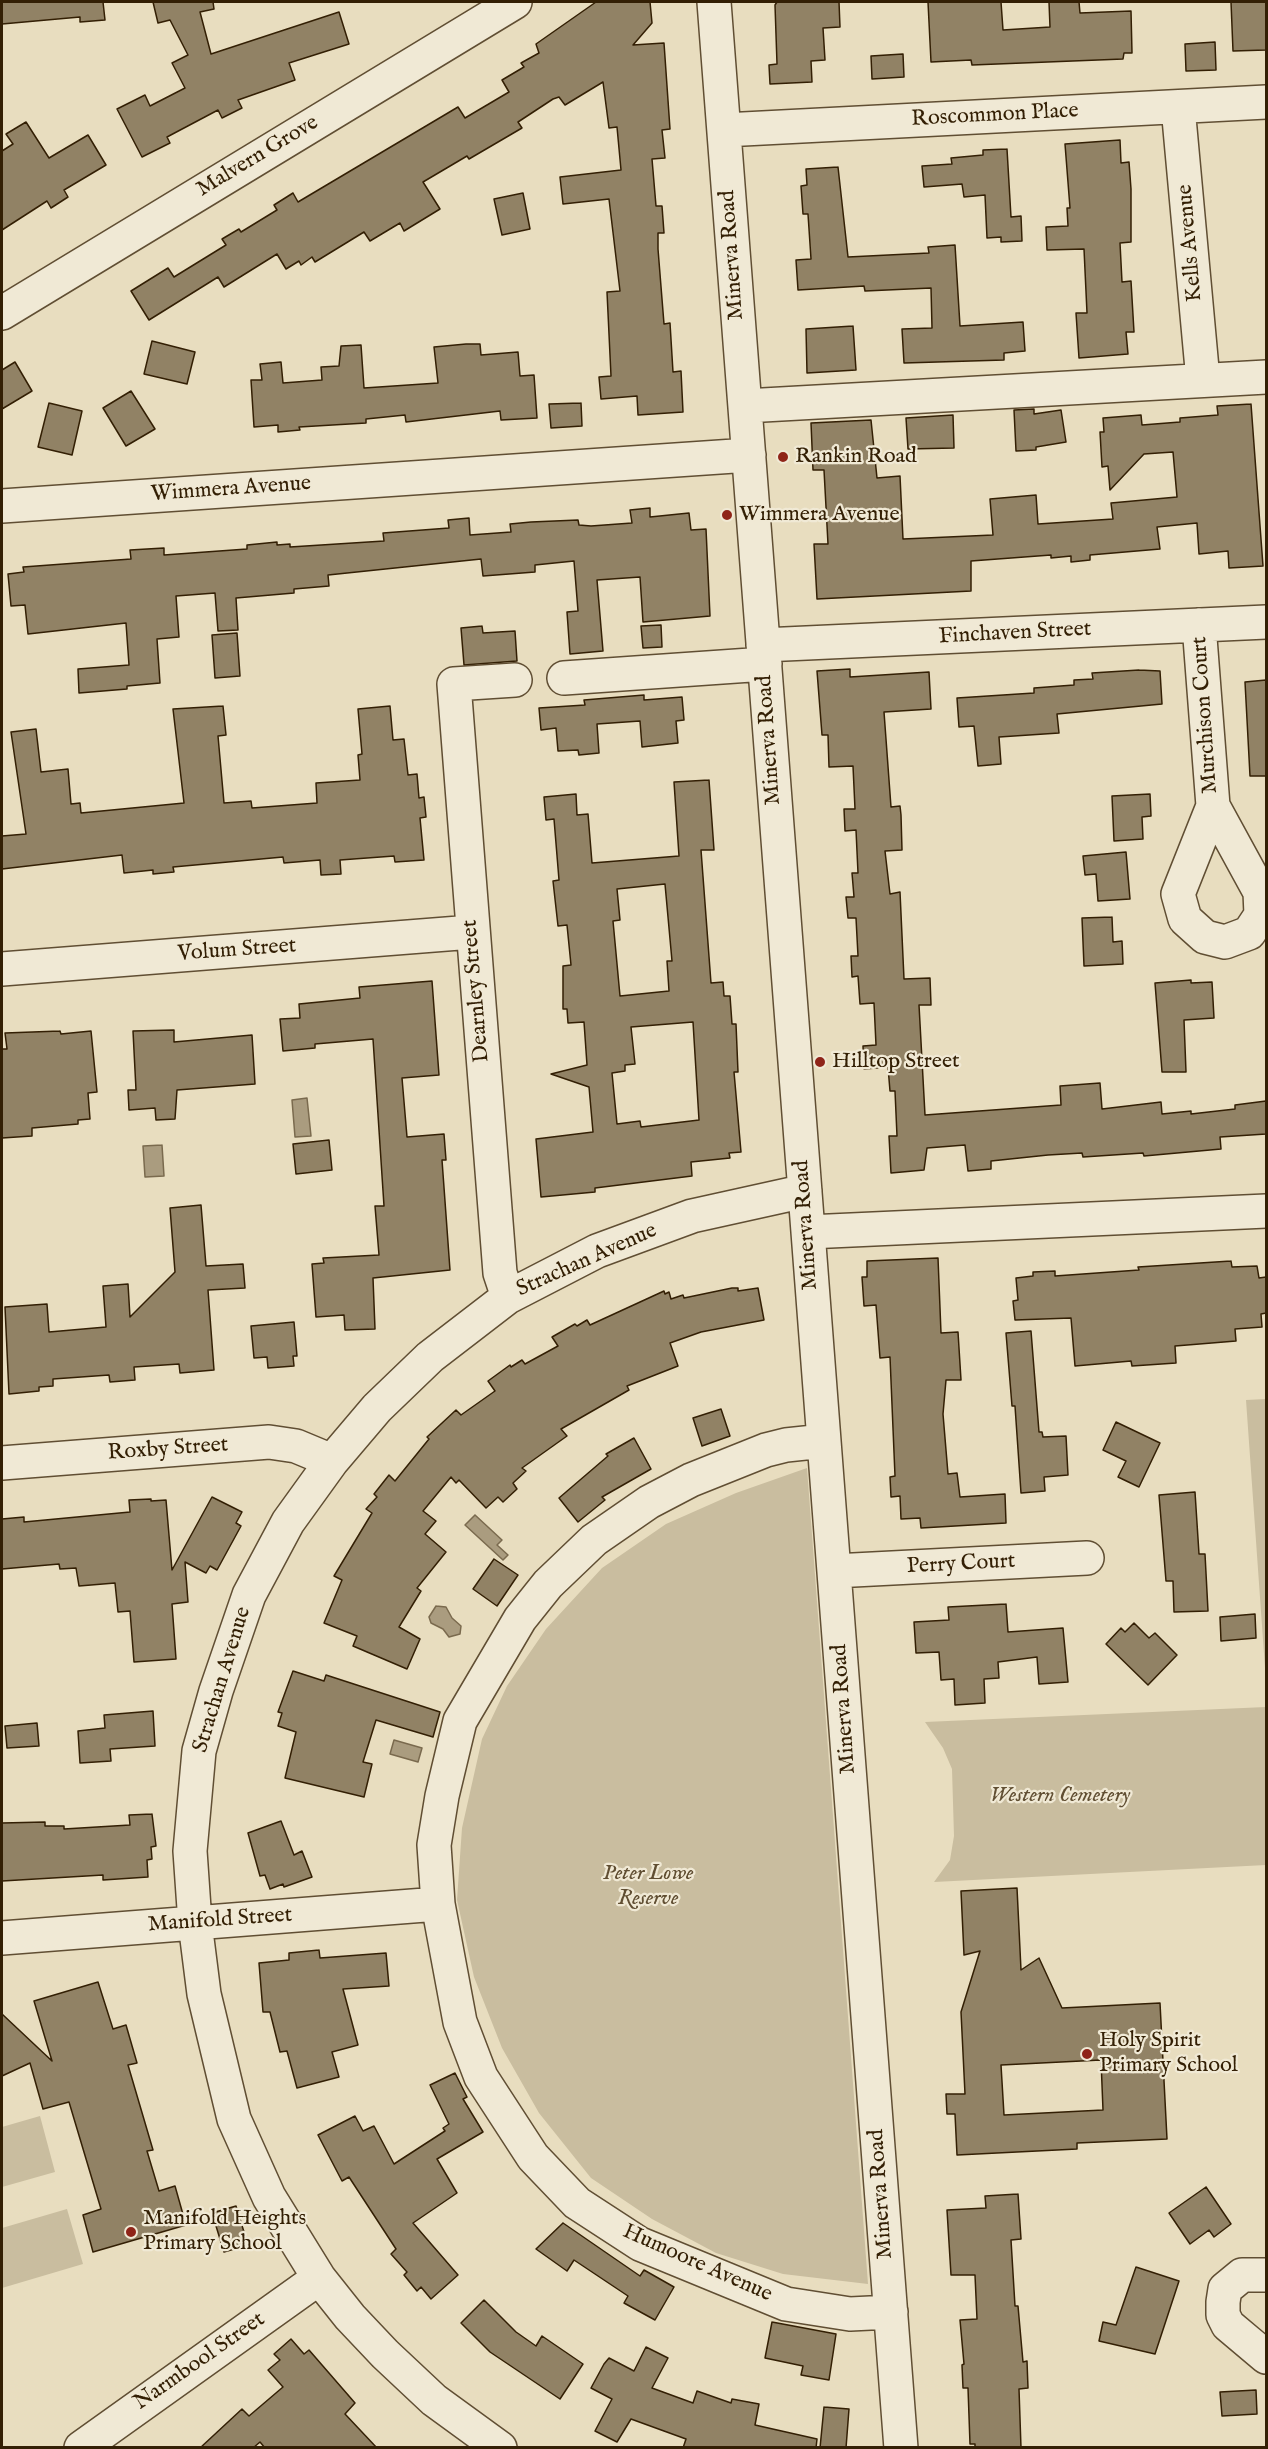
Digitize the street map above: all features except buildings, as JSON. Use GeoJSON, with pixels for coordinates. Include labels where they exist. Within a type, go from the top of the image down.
{"type":"FeatureCollection","features":[{"type":"Feature","properties":{"kind":"street","name":"Malvern Grove"},"geometry":{"type":"LineString","coordinates":[[2,313],[515,2]]}},
{"type":"Feature","properties":{"kind":"street","name":"Minerva Road"},"geometry":{"type":"LineString","coordinates":[[714,2],[901,2448]]}},
{"type":"Feature","properties":{"kind":"street","name":"Roscommon Place"},"geometry":{"type":"LineString","coordinates":[[724,130],[1266,102]]}},
{"type":"Feature","properties":{"kind":"street","name":"Kells Avenue"},"geometry":{"type":"LineString","coordinates":[[1178,107],[1203,380]]}},
{"type":"Feature","properties":{"kind":"street"},"geometry":{"type":"LineString","coordinates":[[745,406],[1266,377]]}},
{"type":"Feature","properties":{"kind":"street","name":"Wimmera Avenue"},"geometry":{"type":"LineString","coordinates":[[2,506],[749,455]]}},
{"type":"Feature","properties":{"kind":"street","name":"Finchaven Street"},"geometry":{"type":"LineString","coordinates":[[764,654],[1266,622]]}},
{"type":"Feature","properties":{"kind":"street","name":"Murchison Court"},"geometry":{"type":"LineString","coordinates":[[1199,625],[1213,806]]}},
{"type":"Feature","properties":{"kind":"street"},"geometry":{"type":"LineString","coordinates":[[564,678],[764,654]]}},
{"type":"Feature","properties":{"kind":"street","name":"Dearnley Street"},"geometry":{"type":"LineString","coordinates":[[508,1297],[500,1273],[454,684],[515,680]]}},
{"type":"Feature","properties":{"kind":"street","name":"Volum Street"},"geometry":{"type":"LineString","coordinates":[[2,969],[472,932]]}},
{"type":"Feature","properties":{"kind":"street","name":"Strachan Avenue"},"geometry":{"type":"LineString","coordinates":[[500,2448],[434,2400],[384,2354],[319,2278],[269,2197],[234,2119],[212,2034],[195,1923],[190,1851],[200,1751],[216,1691],[249,1595],[288,1522],[332,1461],[377,1408],[429,1357],[508,1297],[597,1251],[692,1216],[805,1191]]}},
{"type":"Feature","properties":{"kind":"street"},"geometry":{"type":"LineString","coordinates":[[808,1232],[1266,1211]]}},
{"type":"Feature","properties":{"kind":"street","name":"Humoore Avenue"},"geometry":{"type":"LineString","coordinates":[[824,1441],[786,1445],[766,1450],[691,1480],[659,1497],[594,1540],[548,1584],[520,1619],[460,1721],[442,1796],[434,1845],[438,1904],[460,2022],[481,2077],[533,2157],[577,2203],[640,2244],[786,2304],[850,2314],[891,2312]]}},
{"type":"Feature","properties":{"kind":"street","name":"Roxby Street"},"geometry":{"type":"LineString","coordinates":[[2,1462],[269,1442],[296,1446],[332,1461]]}},
{"type":"Feature","properties":{"kind":"street","name":"Perry Court"},"geometry":{"type":"LineString","coordinates":[[834,1571],[1087,1558]]}},
{"type":"Feature","properties":{"kind":"street","name":"Manifold Street"},"geometry":{"type":"LineString","coordinates":[[2,1938],[438,1904]]}},
{"type":"Feature","properties":{"kind":"street"},"geometry":{"type":"LineString","coordinates":[[1266,2275],[1242,2275],[1225,2289],[1222,2302],[1223,2315],[1228,2325],[1266,2357]]}},
{"type":"Feature","properties":{"kind":"street","name":"Narmbool Street"},"geometry":{"type":"LineString","coordinates":[[81,2448],[319,2278]]}},
{"type":"Feature","properties":{"kind":"green space"},"geometry":{"type":"Polygon","coordinates":[[[1266,1399],[1266,1682],[1246,1400],[1266,1399]]]}},
{"type":"Feature","properties":{"kind":"green space","name":"Peter Lowe Reserve"},"geometry":{"type":"Polygon","coordinates":[[[807,1468],[868,2284],[783,2274],[716,2253],[652,2219],[591,2178],[539,2113],[502,2048],[474,1977],[457,1900],[462,1828],[482,1739],[507,1686],[546,1629],[602,1568],[666,1524],[736,1493],[807,1468]]]}},
{"type":"Feature","properties":{"kind":"green space","name":"Western Cemetery"},"geometry":{"type":"Polygon","coordinates":[[[1266,1707],[1266,1865],[934,1882],[950,1860],[954,1836],[952,1769],[943,1748],[925,1722],[1266,1707]]]}},
{"type":"Feature","properties":{"kind":"green space"},"geometry":{"type":"Polygon","coordinates":[[[40,2116],[55,2172],[2,2187],[2,2127],[40,2116]]]}},
{"type":"Feature","properties":{"kind":"green space"},"geometry":{"type":"Polygon","coordinates":[[[67,2209],[83,2264],[2,2288],[2,2228],[67,2209]]]}},
{"type":"Feature","properties":{"kind":"shaded area"},"geometry":{"type":"Polygon","coordinates":[[[307,1098],[311,1136],[295,1137],[292,1100],[307,1098]]]}},
{"type":"Feature","properties":{"kind":"shaded area"},"geometry":{"type":"Polygon","coordinates":[[[162,1145],[164,1176],[145,1177],[143,1146],[162,1145]]]}},
{"type":"Feature","properties":{"kind":"shaded area"},"geometry":{"type":"Polygon","coordinates":[[[475,1515],[502,1540],[497,1545],[508,1555],[503,1560],[465,1525],[475,1515]]]}},
{"type":"Feature","properties":{"kind":"shaded area"},"geometry":{"type":"Polygon","coordinates":[[[436,1606],[446,1607],[452,1618],[461,1626],[460,1634],[449,1637],[443,1629],[431,1623],[429,1617],[436,1606]]]}},
{"type":"Feature","properties":{"kind":"shaded area"},"geometry":{"type":"Polygon","coordinates":[[[394,1740],[422,1748],[418,1762],[390,1754],[394,1740]]]}},
{"type":"Feature","properties":{"kind":"place","name":"Rankin Road"},"geometry":{"type":"Point","coordinates":[783,457]}},
{"type":"Feature","properties":{"kind":"place","name":"Wimmera Avenue"},"geometry":{"type":"Point","coordinates":[727,515]}},
{"type":"Feature","properties":{"kind":"place","name":"Hilltop Street"},"geometry":{"type":"Point","coordinates":[820,1062]}},
{"type":"Feature","properties":{"kind":"place","name":"Holy Spirit Primary School"},"geometry":{"type":"Point","coordinates":[1087,2054]}},
{"type":"Feature","properties":{"kind":"place","name":"Manifold Heights Primary School"},"geometry":{"type":"Point","coordinates":[131,2232]}}]}
